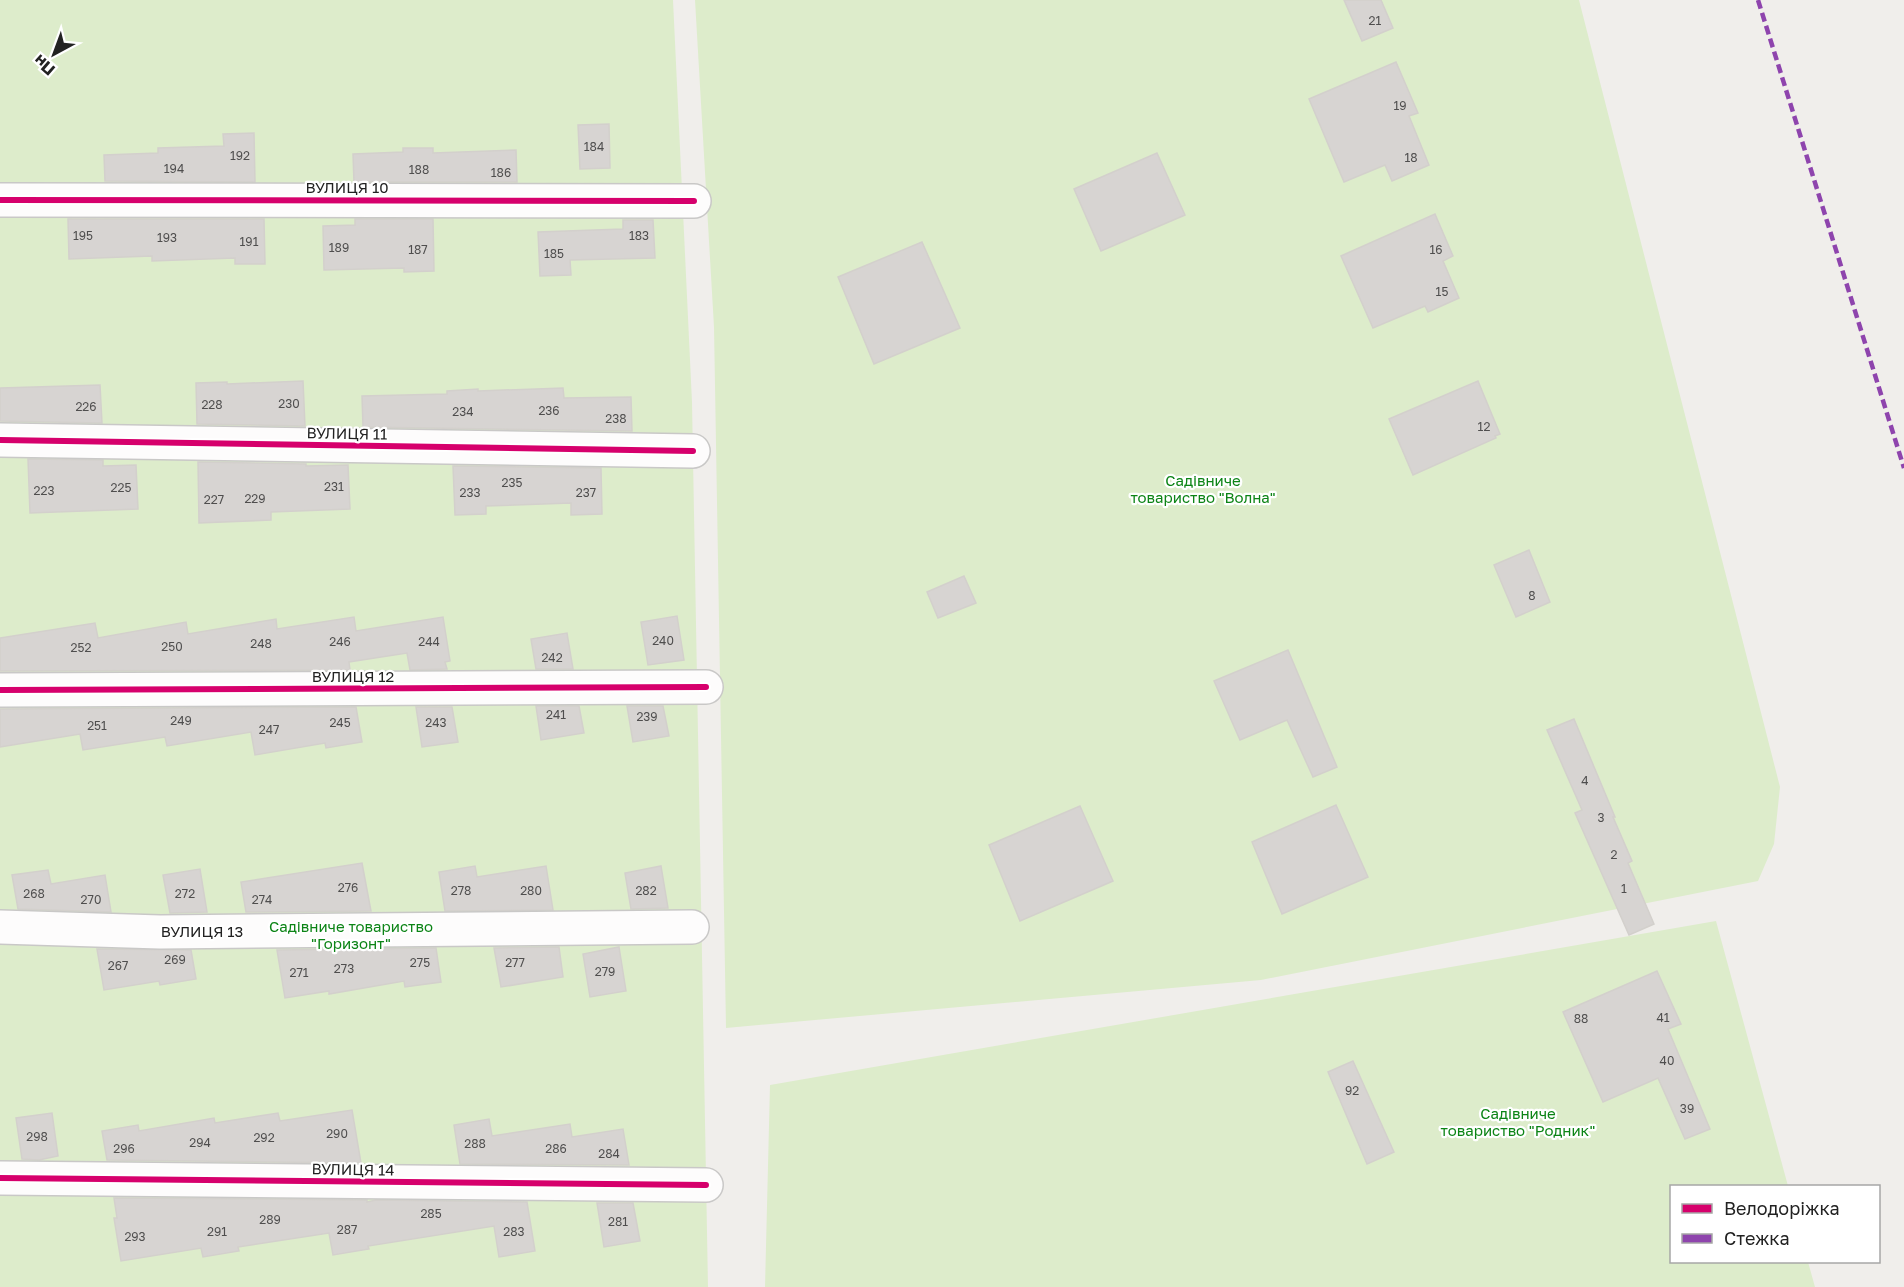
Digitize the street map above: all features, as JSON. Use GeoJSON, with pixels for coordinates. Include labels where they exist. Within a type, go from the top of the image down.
{"type":"FeatureCollection","features":[{"type":"Feature","properties":{"kind":"street","name":"ВУЛИЦЯ 10"},"geometry":{"type":"LineString","coordinates":[[0,200],[694,201]]}},
{"type":"Feature","properties":{"kind":"street","name":"ВУЛИЦЯ 11"},"geometry":{"type":"LineString","coordinates":[[0,440],[693,451]]}},
{"type":"Feature","properties":{"kind":"street","name":"ВУЛИЦЯ 12"},"geometry":{"type":"LineString","coordinates":[[0,690],[706,687]]}},
{"type":"Feature","properties":{"kind":"street","name":"ВУЛИЦЯ 13"},"geometry":{"type":"LineString","coordinates":[[0,927],[172,932],[692,927]]}},
{"type":"Feature","properties":{"kind":"street","name":"ВУЛИЦЯ 14"},"geometry":{"type":"LineString","coordinates":[[0,1178],[706,1185]]}},
{"type":"Feature","properties":{"kind":"green space","name":"Садівниче товариство \"Горизонт\""},"geometry":{"type":"Polygon","coordinates":[[[0,0],[673,0],[692,402],[708,1287],[0,1287],[0,0]]]}},
{"type":"Feature","properties":{"kind":"green space","name":"Садівниче товариство \"Волна\""},"geometry":{"type":"Polygon","coordinates":[[[695,0],[1579,0],[1780,787],[1774,844],[1758,881],[1261,980],[726,1028],[714,327],[695,0]]]}},
{"type":"Feature","properties":{"kind":"green space","name":"Садівниче товариство \"Родник\""},"geometry":{"type":"Polygon","coordinates":[[[1716,921],[1788,1185],[1670,1185],[1670,1263],[1808,1263],[1815,1287],[765,1287],[770,1085],[1716,921]]]}},
{"type":"Feature","properties":{"kind":"building"},"geometry":{"type":"Polygon","coordinates":[[[1344,0],[1381,0],[1393,28],[1362,41],[1344,0]]]}},
{"type":"Feature","properties":{"kind":"building"},"geometry":{"type":"Polygon","coordinates":[[[1396,62],[1418,113],[1409,116],[1429,165],[1392,181],[1385,165],[1344,182],[1309,99],[1396,62]]]}},
{"type":"Feature","properties":{"kind":"building"},"geometry":{"type":"Polygon","coordinates":[[[609,124],[610,168],[580,169],[578,125],[609,124]]]}},
{"type":"Feature","properties":{"kind":"building"},"geometry":{"type":"Polygon","coordinates":[[[254,133],[255,182],[105,181],[104,155],[158,153],[158,148],[224,146],[223,134],[254,133]]]}},
{"type":"Feature","properties":{"kind":"building"},"geometry":{"type":"Polygon","coordinates":[[[403,148],[433,148],[433,153],[516,150],[517,182],[354,182],[353,154],[403,152],[403,148]]]}},
{"type":"Feature","properties":{"kind":"building"},"geometry":{"type":"Polygon","coordinates":[[[1157,153],[1185,215],[1101,251],[1074,189],[1157,153]]]}},
{"type":"Feature","properties":{"kind":"building"},"geometry":{"type":"Polygon","coordinates":[[[1435,214],[1453,256],[1443,261],[1459,298],[1428,312],[1425,306],[1373,328],[1341,256],[1435,214]]]}},
{"type":"Feature","properties":{"kind":"building"},"geometry":{"type":"Polygon","coordinates":[[[68,219],[264,219],[265,264],[235,264],[235,258],[152,261],[152,256],[69,259],[68,219]]]}},
{"type":"Feature","properties":{"kind":"building"},"geometry":{"type":"Polygon","coordinates":[[[355,219],[433,219],[434,271],[404,272],[404,268],[324,270],[323,226],[355,225],[355,219]]]}},
{"type":"Feature","properties":{"kind":"building"},"geometry":{"type":"Polygon","coordinates":[[[623,220],[653,220],[655,258],[570,260],[571,275],[540,276],[538,232],[623,229],[623,220]]]}},
{"type":"Feature","properties":{"kind":"building"},"geometry":{"type":"Polygon","coordinates":[[[922,242],[960,328],[874,364],[838,277],[922,242]]]}},
{"type":"Feature","properties":{"kind":"building"},"geometry":{"type":"Polygon","coordinates":[[[303,381],[305,426],[197,424],[196,383],[303,381]]]}},
{"type":"Feature","properties":{"kind":"building"},"geometry":{"type":"Polygon","coordinates":[[[1478,381],[1500,434],[1495,436],[1496,438],[1413,475],[1389,419],[1478,381]]]}},
{"type":"Feature","properties":{"kind":"building"},"geometry":{"type":"Polygon","coordinates":[[[100,385],[102,423],[0,421],[0,388],[100,385]]]}},
{"type":"Feature","properties":{"kind":"building"},"geometry":{"type":"Polygon","coordinates":[[[563,388],[564,398],[631,397],[632,431],[363,427],[362,396],[447,394],[447,391],[478,389],[478,391],[563,388]]]}},
{"type":"Feature","properties":{"kind":"building"},"geometry":{"type":"Polygon","coordinates":[[[28,459],[103,460],[103,466],[136,465],[138,509],[30,513],[28,459]]]}},
{"type":"Feature","properties":{"kind":"building"},"geometry":{"type":"Polygon","coordinates":[[[198,462],[306,464],[306,466],[348,465],[350,509],[271,512],[271,520],[199,523],[198,462]]]}},
{"type":"Feature","properties":{"kind":"building"},"geometry":{"type":"Polygon","coordinates":[[[453,466],[601,468],[602,514],[571,515],[571,503],[486,506],[486,514],[455,515],[453,466]]]}},
{"type":"Feature","properties":{"kind":"building"},"geometry":{"type":"Polygon","coordinates":[[[1529,550],[1550,602],[1516,617],[1494,565],[1529,550]]]}},
{"type":"Feature","properties":{"kind":"building"},"geometry":{"type":"Polygon","coordinates":[[[964,576],[976,603],[938,618],[927,592],[964,576]]]}},
{"type":"Feature","properties":{"kind":"building"},"geometry":{"type":"Polygon","coordinates":[[[677,616],[684,660],[648,665],[641,622],[677,616]]]}},
{"type":"Feature","properties":{"kind":"building"},"geometry":{"type":"Polygon","coordinates":[[[354,617],[356,631],[443,617],[450,661],[445,662],[447,669],[410,670],[407,653],[349,662],[350,670],[0,671],[0,638],[95,623],[98,638],[186,622],[188,634],[276,619],[277,629],[354,617]]]}},
{"type":"Feature","properties":{"kind":"building"},"geometry":{"type":"Polygon","coordinates":[[[567,633],[573,669],[536,669],[531,639],[567,633]]]}},
{"type":"Feature","properties":{"kind":"building"},"geometry":{"type":"Polygon","coordinates":[[[1288,650],[1337,767],[1313,777],[1287,720],[1240,740],[1214,681],[1288,650]]]}},
{"type":"Feature","properties":{"kind":"building"},"geometry":{"type":"Polygon","coordinates":[[[536,706],[579,706],[584,733],[541,740],[536,706]]]}},
{"type":"Feature","properties":{"kind":"building"},"geometry":{"type":"Polygon","coordinates":[[[627,706],[663,706],[669,736],[633,742],[627,706]]]}},
{"type":"Feature","properties":{"kind":"building"},"geometry":{"type":"Polygon","coordinates":[[[356,707],[362,742],[326,748],[325,743],[255,755],[251,732],[167,746],[165,737],[83,750],[80,734],[0,747],[0,709],[356,707]]]}},
{"type":"Feature","properties":{"kind":"building"},"geometry":{"type":"Polygon","coordinates":[[[416,707],[452,707],[458,742],[422,747],[416,707]]]}},
{"type":"Feature","properties":{"kind":"building"},"geometry":{"type":"Polygon","coordinates":[[[1574,719],[1615,817],[1613,817],[1632,861],[1628,863],[1654,924],[1629,935],[1575,813],[1582,810],[1547,730],[1574,719]]]}},
{"type":"Feature","properties":{"kind":"building"},"geometry":{"type":"Polygon","coordinates":[[[1336,805],[1368,877],[1282,914],[1252,842],[1336,805]]]}},
{"type":"Feature","properties":{"kind":"building"},"geometry":{"type":"Polygon","coordinates":[[[1080,806],[1113,881],[1020,921],[989,845],[1080,806]]]}},
{"type":"Feature","properties":{"kind":"building"},"geometry":{"type":"Polygon","coordinates":[[[362,863],[371,911],[246,912],[241,882],[362,863]]]}},
{"type":"Feature","properties":{"kind":"building"},"geometry":{"type":"Polygon","coordinates":[[[475,866],[477,877],[546,866],[553,910],[445,911],[439,872],[475,866]]]}},
{"type":"Feature","properties":{"kind":"building"},"geometry":{"type":"Polygon","coordinates":[[[661,866],[668,908],[631,909],[625,873],[661,866]]]}},
{"type":"Feature","properties":{"kind":"building"},"geometry":{"type":"Polygon","coordinates":[[[200,869],[207,912],[170,913],[163,875],[200,869]]]}},
{"type":"Feature","properties":{"kind":"building"},"geometry":{"type":"Polygon","coordinates":[[[48,870],[51,884],[105,875],[111,912],[18,909],[12,875],[48,870]]]}},
{"type":"Feature","properties":{"kind":"building"},"geometry":{"type":"Polygon","coordinates":[[[559,947],[563,977],[501,987],[494,948],[559,947]]]}},
{"type":"Feature","properties":{"kind":"building"},"geometry":{"type":"Polygon","coordinates":[[[619,947],[626,991],[590,997],[583,954],[619,947]]]}},
{"type":"Feature","properties":{"kind":"building"},"geometry":{"type":"Polygon","coordinates":[[[436,948],[441,982],[405,987],[404,981],[329,994],[329,991],[285,998],[277,950],[436,948]]]}},
{"type":"Feature","properties":{"kind":"building"},"geometry":{"type":"Polygon","coordinates":[[[97,949],[191,950],[196,979],[160,985],[159,981],[104,990],[97,949]]]}},
{"type":"Feature","properties":{"kind":"building"},"geometry":{"type":"Polygon","coordinates":[[[1657,971],[1681,1024],[1668,1029],[1710,1129],[1685,1139],[1658,1078],[1603,1102],[1563,1012],[1657,971]]]}},
{"type":"Feature","properties":{"kind":"building"},"geometry":{"type":"Polygon","coordinates":[[[1353,1061],[1394,1152],[1367,1164],[1328,1072],[1353,1061]]]}},
{"type":"Feature","properties":{"kind":"building"},"geometry":{"type":"Polygon","coordinates":[[[352,1110],[361,1163],[107,1160],[102,1131],[138,1125],[139,1131],[214,1118],[215,1123],[278,1113],[280,1121],[352,1110]]]}},
{"type":"Feature","properties":{"kind":"building"},"geometry":{"type":"Polygon","coordinates":[[[52,1113],[58,1156],[39,1160],[22,1159],[16,1118],[52,1113]]]}},
{"type":"Feature","properties":{"kind":"building"},"geometry":{"type":"Polygon","coordinates":[[[489,1119],[492,1136],[570,1124],[572,1137],[623,1129],[629,1165],[460,1164],[454,1125],[489,1119]]]}},
{"type":"Feature","properties":{"kind":"building"},"geometry":{"type":"Polygon","coordinates":[[[114,1198],[527,1202],[535,1251],[499,1257],[494,1226],[368,1246],[369,1249],[333,1255],[329,1233],[238,1247],[239,1251],[203,1257],[201,1248],[121,1261],[114,1218],[117,1218],[114,1198]]]}},
{"type":"Feature","properties":{"kind":"building"},"geometry":{"type":"Polygon","coordinates":[[[597,1203],[633,1203],[640,1241],[604,1247],[597,1203]]]}},
{"type":"Feature","properties":{"kind":"marked path"},"geometry":{"type":"LineString","coordinates":[[1758,0],[1904,468]]}},
{"type":"Feature","properties":{"kind":"cycle path"},"geometry":{"type":"LineString","coordinates":[[0,200],[694,201]]}},
{"type":"Feature","properties":{"kind":"cycle path"},"geometry":{"type":"LineString","coordinates":[[0,440],[693,451]]}},
{"type":"Feature","properties":{"kind":"cycle path"},"geometry":{"type":"LineString","coordinates":[[0,690],[706,687]]}},
{"type":"Feature","properties":{"kind":"cycle path"},"geometry":{"type":"LineString","coordinates":[[0,1178],[706,1185]]}}]}
